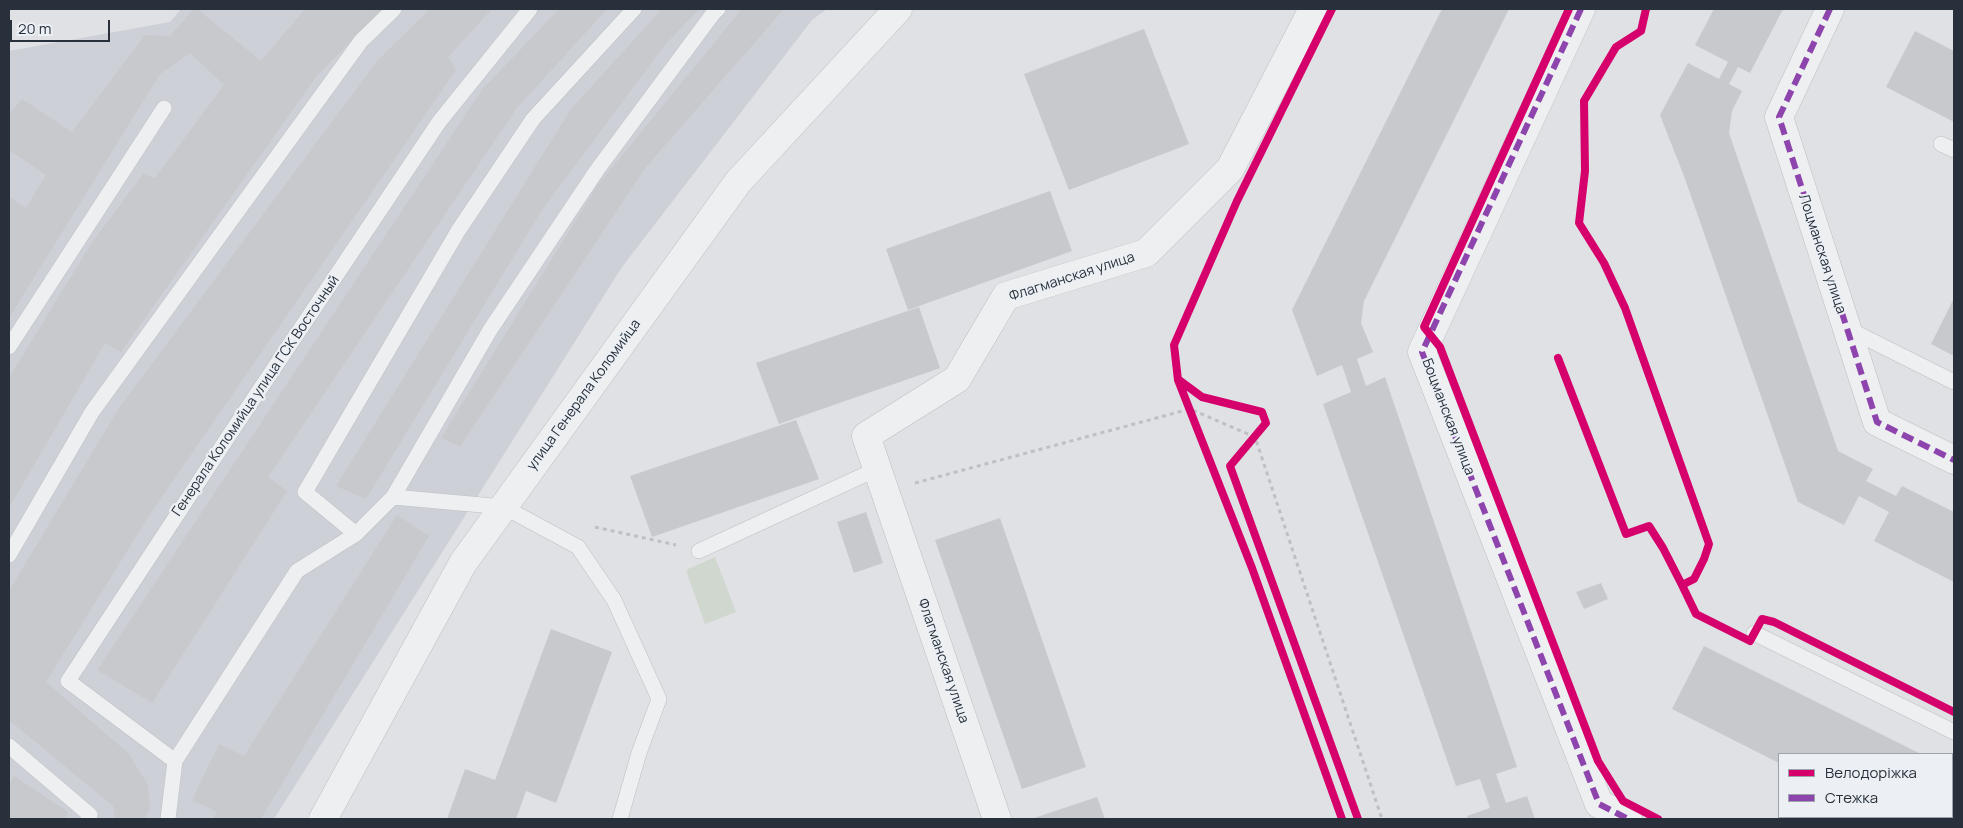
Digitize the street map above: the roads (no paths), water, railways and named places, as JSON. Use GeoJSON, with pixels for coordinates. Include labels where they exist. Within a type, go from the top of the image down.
{"type":"FeatureCollection","features":[{"type":"Feature","properties":{"kind":"street","name":"улица Генерала Коломийца"},"geometry":{"type":"LineString","coordinates":[[323,819],[463,563],[738,182],[898,9]]}},
{"type":"Feature","properties":{"kind":"street","name":"Флагманская улица"},"geometry":{"type":"LineString","coordinates":[[997,819],[866,436],[957,379],[1006,296],[1146,253],[1230,169],[1313,9]]}},
{"type":"Feature","properties":{"kind":"street","name":"Боцманская улица"},"geometry":{"type":"LineString","coordinates":[[1581,9],[1422,352],[1599,804],[1628,819]]}},
{"type":"Feature","properties":{"kind":"street","name":"Лоцманская улица"},"geometry":{"type":"LineString","coordinates":[[1830,9],[1779,117],[1877,422],[1954,460]]}},
{"type":"Feature","properties":{"kind":"lane"},"geometry":{"type":"LineString","coordinates":[[9,555],[92,412],[361,41],[394,9]]}},
{"type":"Feature","properties":{"kind":"lane","name":"Генерала Коломийца улица ГСК Восточный"},"geometry":{"type":"LineString","coordinates":[[175,761],[68,681],[234,428],[439,122],[530,9]]}},
{"type":"Feature","properties":{"kind":"lane"},"geometry":{"type":"LineString","coordinates":[[356,534],[306,492],[458,231],[532,119],[634,9]]}},
{"type":"Feature","properties":{"kind":"lane"},"geometry":{"type":"LineString","coordinates":[[168,819],[175,761],[297,571],[356,534],[393,497],[501,314],[597,170],[718,9]]}},
{"type":"Feature","properties":{"kind":"lane"},"geometry":{"type":"LineString","coordinates":[[9,347],[164,108]]}},
{"type":"Feature","properties":{"kind":"lane"},"geometry":{"type":"LineString","coordinates":[[1846,328],[1954,382]]}},
{"type":"Feature","properties":{"kind":"lane"},"geometry":{"type":"LineString","coordinates":[[699,550],[881,480]]}},
{"type":"Feature","properties":{"kind":"lane"},"geometry":{"type":"LineString","coordinates":[[393,497],[504,507],[578,547],[614,600],[660,699],[639,753],[620,819]]}},
{"type":"Feature","properties":{"kind":"lane"},"geometry":{"type":"LineString","coordinates":[[1754,633],[1954,732]]}},
{"type":"Feature","properties":{"kind":"lane"},"geometry":{"type":"LineString","coordinates":[[11,752],[90,815],[88,819]]}}]}
